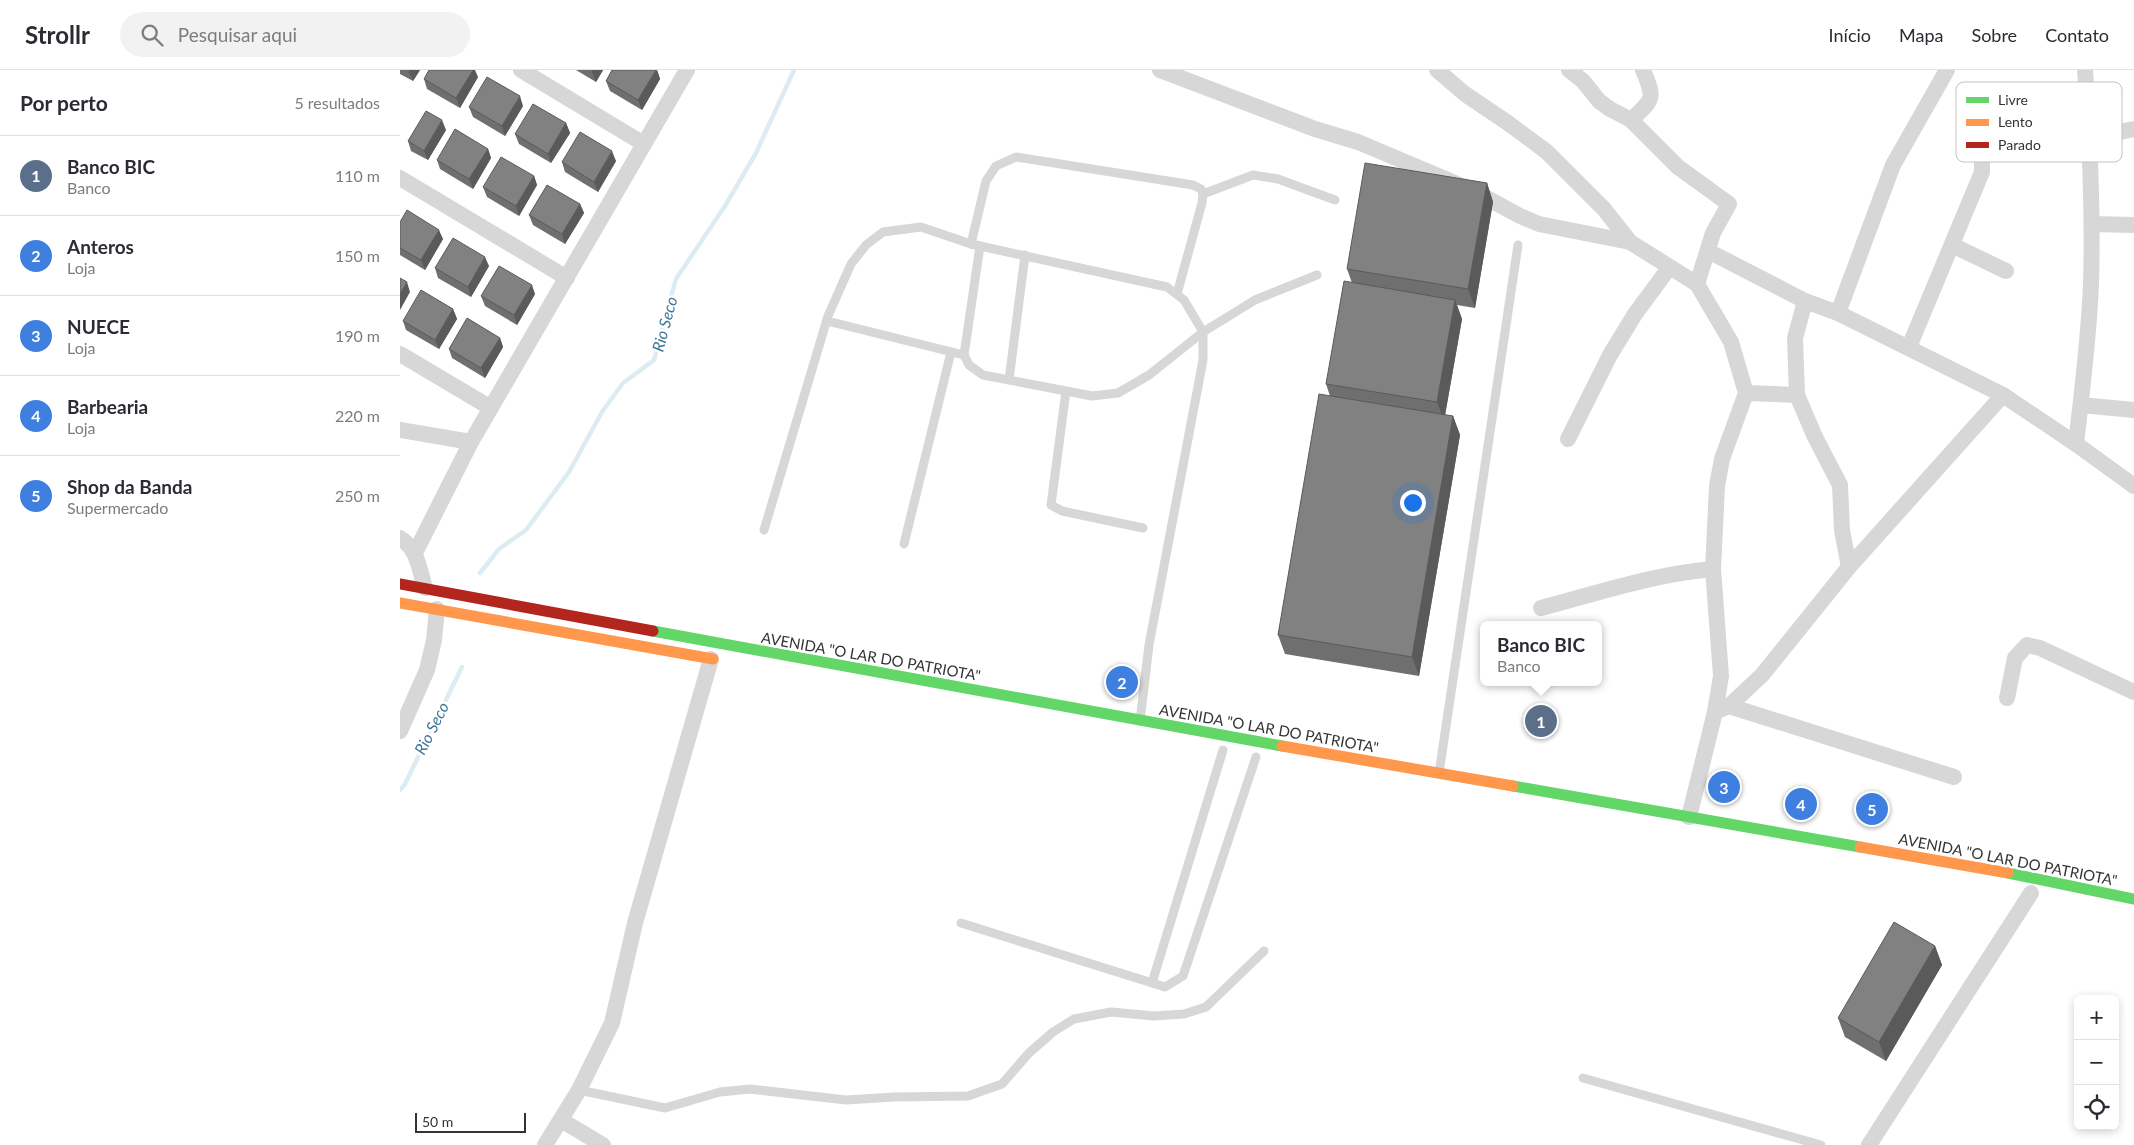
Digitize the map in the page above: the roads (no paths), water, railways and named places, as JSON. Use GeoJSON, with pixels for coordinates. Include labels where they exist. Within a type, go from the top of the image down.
{"type":"FeatureCollection","features":[{"type":"Feature","properties":{"kind":"main road","name":"AVENIDA \"O LAR DO PATRIOTA\""},"geometry":{"type":"LineString","coordinates":[[400,584],[1140,721],[1992,870],[2134,899]]}},
{"type":"Feature","properties":{"kind":"main road"},"geometry":{"type":"LineString","coordinates":[[400,603],[716,659]]}},
{"type":"Feature","properties":{"kind":"main road","name":"AVENIDA \"O LAR DO PATRIOTA\""},"geometry":{"type":"LineString","coordinates":[[2015,890],[2036,894]]}},
{"type":"Feature","properties":{"kind":"street"},"geometry":{"type":"LineString","coordinates":[[521,70],[644,144]]}},
{"type":"Feature","properties":{"kind":"street"},"geometry":{"type":"LineString","coordinates":[[415,553],[471,442],[687,70]]}},
{"type":"Feature","properties":{"kind":"street"},"geometry":{"type":"LineString","coordinates":[[1160,70],[1315,129],[1358,142],[1474,191],[1539,224],[1630,242]]}},
{"type":"Feature","properties":{"kind":"street"},"geometry":{"type":"LineString","coordinates":[[1437,70],[1465,94],[1547,152],[1604,209],[1630,242],[1697,284],[1731,342],[1746,393],[1722,459],[1717,486],[1713,569],[1722,709],[1689,818]]}},
{"type":"Feature","properties":{"kind":"street"},"geometry":{"type":"LineString","coordinates":[[1569,70],[1583,81],[1599,101],[1610,110],[1631,120],[1678,167],[1728,204],[1713,233],[1697,284]]}},
{"type":"Feature","properties":{"kind":"street"},"geometry":{"type":"LineString","coordinates":[[1631,120],[1651,98],[1652,93],[1643,70]]}},
{"type":"Feature","properties":{"kind":"street"},"geometry":{"type":"LineString","coordinates":[[1838,313],[1893,165],[1947,70]]}},
{"type":"Feature","properties":{"kind":"street"},"geometry":{"type":"LineString","coordinates":[[1908,347],[1982,172],[1982,162]]}},
{"type":"Feature","properties":{"kind":"street"},"geometry":{"type":"LineString","coordinates":[[2076,444],[2087,357],[2091,294],[2091,162]]}},
{"type":"Feature","properties":{"kind":"street"},"geometry":{"type":"LineString","coordinates":[[400,178],[567,278]]}},
{"type":"Feature","properties":{"kind":"street"},"geometry":{"type":"LineString","coordinates":[[2092,224],[2134,225]]}},
{"type":"Feature","properties":{"kind":"street"},"geometry":{"type":"LineString","coordinates":[[1952,245],[2006,271]]}},
{"type":"Feature","properties":{"kind":"street"},"geometry":{"type":"LineString","coordinates":[[1708,251],[1805,301],[1838,313],[2004,396],[2076,444],[2134,486]]}},
{"type":"Feature","properties":{"kind":"street"},"geometry":{"type":"LineString","coordinates":[[1568,440],[1610,354],[1635,314],[1669,268]]}},
{"type":"Feature","properties":{"kind":"street"},"geometry":{"type":"LineString","coordinates":[[1805,301],[1795,338],[1796,395],[1840,485],[1842,530],[1849,567]]}},
{"type":"Feature","properties":{"kind":"street"},"geometry":{"type":"LineString","coordinates":[[400,354],[491,408]]}},
{"type":"Feature","properties":{"kind":"street"},"geometry":{"type":"LineString","coordinates":[[1746,393],[1796,395]]}},
{"type":"Feature","properties":{"kind":"street"},"geometry":{"type":"LineString","coordinates":[[1722,709],[1762,675],[1849,567],[2004,396]]}},
{"type":"Feature","properties":{"kind":"street"},"geometry":{"type":"LineString","coordinates":[[2081,405],[2134,410]]}},
{"type":"Feature","properties":{"kind":"street"},"geometry":{"type":"LineString","coordinates":[[400,430],[471,442]]}},
{"type":"Feature","properties":{"kind":"street"},"geometry":{"type":"LineString","coordinates":[[400,538],[409,544],[415,553],[424,588]]}},
{"type":"Feature","properties":{"kind":"street"},"geometry":{"type":"LineString","coordinates":[[1541,608],[1662,576],[1713,569]]}},
{"type":"Feature","properties":{"kind":"street"},"geometry":{"type":"LineString","coordinates":[[400,731],[427,670],[434,640],[444,611]]}},
{"type":"Feature","properties":{"kind":"street"},"geometry":{"type":"LineString","coordinates":[[2006,698],[2015,658],[2027,644],[2033,644],[2134,692]]}},
{"type":"Feature","properties":{"kind":"street"},"geometry":{"type":"LineString","coordinates":[[545,1145],[579,1090],[612,1023],[633,931],[716,659]]}},
{"type":"Feature","properties":{"kind":"street"},"geometry":{"type":"LineString","coordinates":[[1722,709],[1954,777]]}},
{"type":"Feature","properties":{"kind":"street"},"geometry":{"type":"LineString","coordinates":[[1869,1145],[2036,894]]}},
{"type":"Feature","properties":{"kind":"street"},"geometry":{"type":"LineString","coordinates":[[561,1120],[603,1145]]}},
{"type":"Feature","properties":{"kind":"lane"},"geometry":{"type":"LineString","coordinates":[[1176,294],[1203,194],[1200,189],[1193,185],[1016,157],[996,166],[986,182],[976,245],[964,355],[969,366],[983,375],[1092,396],[1118,392],[1149,375],[1203,332],[1256,300],[1317,275]]}},
{"type":"Feature","properties":{"kind":"lane"},"geometry":{"type":"LineString","coordinates":[[1203,194],[1253,175],[1278,179],[1335,200]]}},
{"type":"Feature","properties":{"kind":"lane"},"geometry":{"type":"LineString","coordinates":[[764,530],[827,321],[851,264],[866,245],[883,232],[921,227],[976,245],[1167,287],[1184,300],[1203,332],[1203,360],[1149,645],[1140,721]]}},
{"type":"Feature","properties":{"kind":"lane"},"geometry":{"type":"LineString","coordinates":[[1439,774],[1518,245]]}},
{"type":"Feature","properties":{"kind":"lane"},"geometry":{"type":"LineString","coordinates":[[1009,380],[1025,255]]}},
{"type":"Feature","properties":{"kind":"lane"},"geometry":{"type":"LineString","coordinates":[[827,321],[964,355]]}},
{"type":"Feature","properties":{"kind":"lane"},"geometry":{"type":"LineString","coordinates":[[904,544],[951,352]]}},
{"type":"Feature","properties":{"kind":"lane"},"geometry":{"type":"LineString","coordinates":[[1066,391],[1051,506],[1062,511],[1143,528]]}},
{"type":"Feature","properties":{"kind":"lane"},"geometry":{"type":"LineString","coordinates":[[1152,983],[1222,750]]}},
{"type":"Feature","properties":{"kind":"lane"},"geometry":{"type":"LineString","coordinates":[[961,923],[1166,987],[1183,976],[1256,757]]}},
{"type":"Feature","properties":{"kind":"lane"},"geometry":{"type":"LineString","coordinates":[[579,1090],[665,1108],[720,1092],[750,1089],[846,1100],[968,1096],[1002,1084],[1029,1053],[1053,1032],[1074,1019],[1111,1012],[1154,1016],[1184,1014],[1206,1007],[1264,951]]}},
{"type":"Feature","properties":{"kind":"lane"},"geometry":{"type":"LineString","coordinates":[[1583,1078],[1817,1144]]}},
{"type":"Feature","properties":{"kind":"waterway","name":"Rio Seco"},"geometry":{"type":"LineString","coordinates":[[480,573],[499,549],[526,530],[569,472],[602,412],[623,383],[654,360],[676,279],[725,206],[756,153],[794,70]]}},
{"type":"Feature","properties":{"kind":"waterway","name":"Rio Seco"},"geometry":{"type":"LineString","coordinates":[[400,790],[405,784],[462,667]]}},
{"type":"Feature","properties":{"kind":"place","name":"Anteros"},"geometry":{"type":"Point","coordinates":[1122,682]}},
{"type":"Feature","properties":{"kind":"place","name":"Banco BIC"},"geometry":{"type":"Point","coordinates":[1541,721]}},
{"type":"Feature","properties":{"kind":"place","name":"NUECE"},"geometry":{"type":"Point","coordinates":[1724,787]}},
{"type":"Feature","properties":{"kind":"place","name":"Barbearia"},"geometry":{"type":"Point","coordinates":[1801,804]}},
{"type":"Feature","properties":{"kind":"place","name":"Shop da Banda"},"geometry":{"type":"Point","coordinates":[1872,809]}}]}
